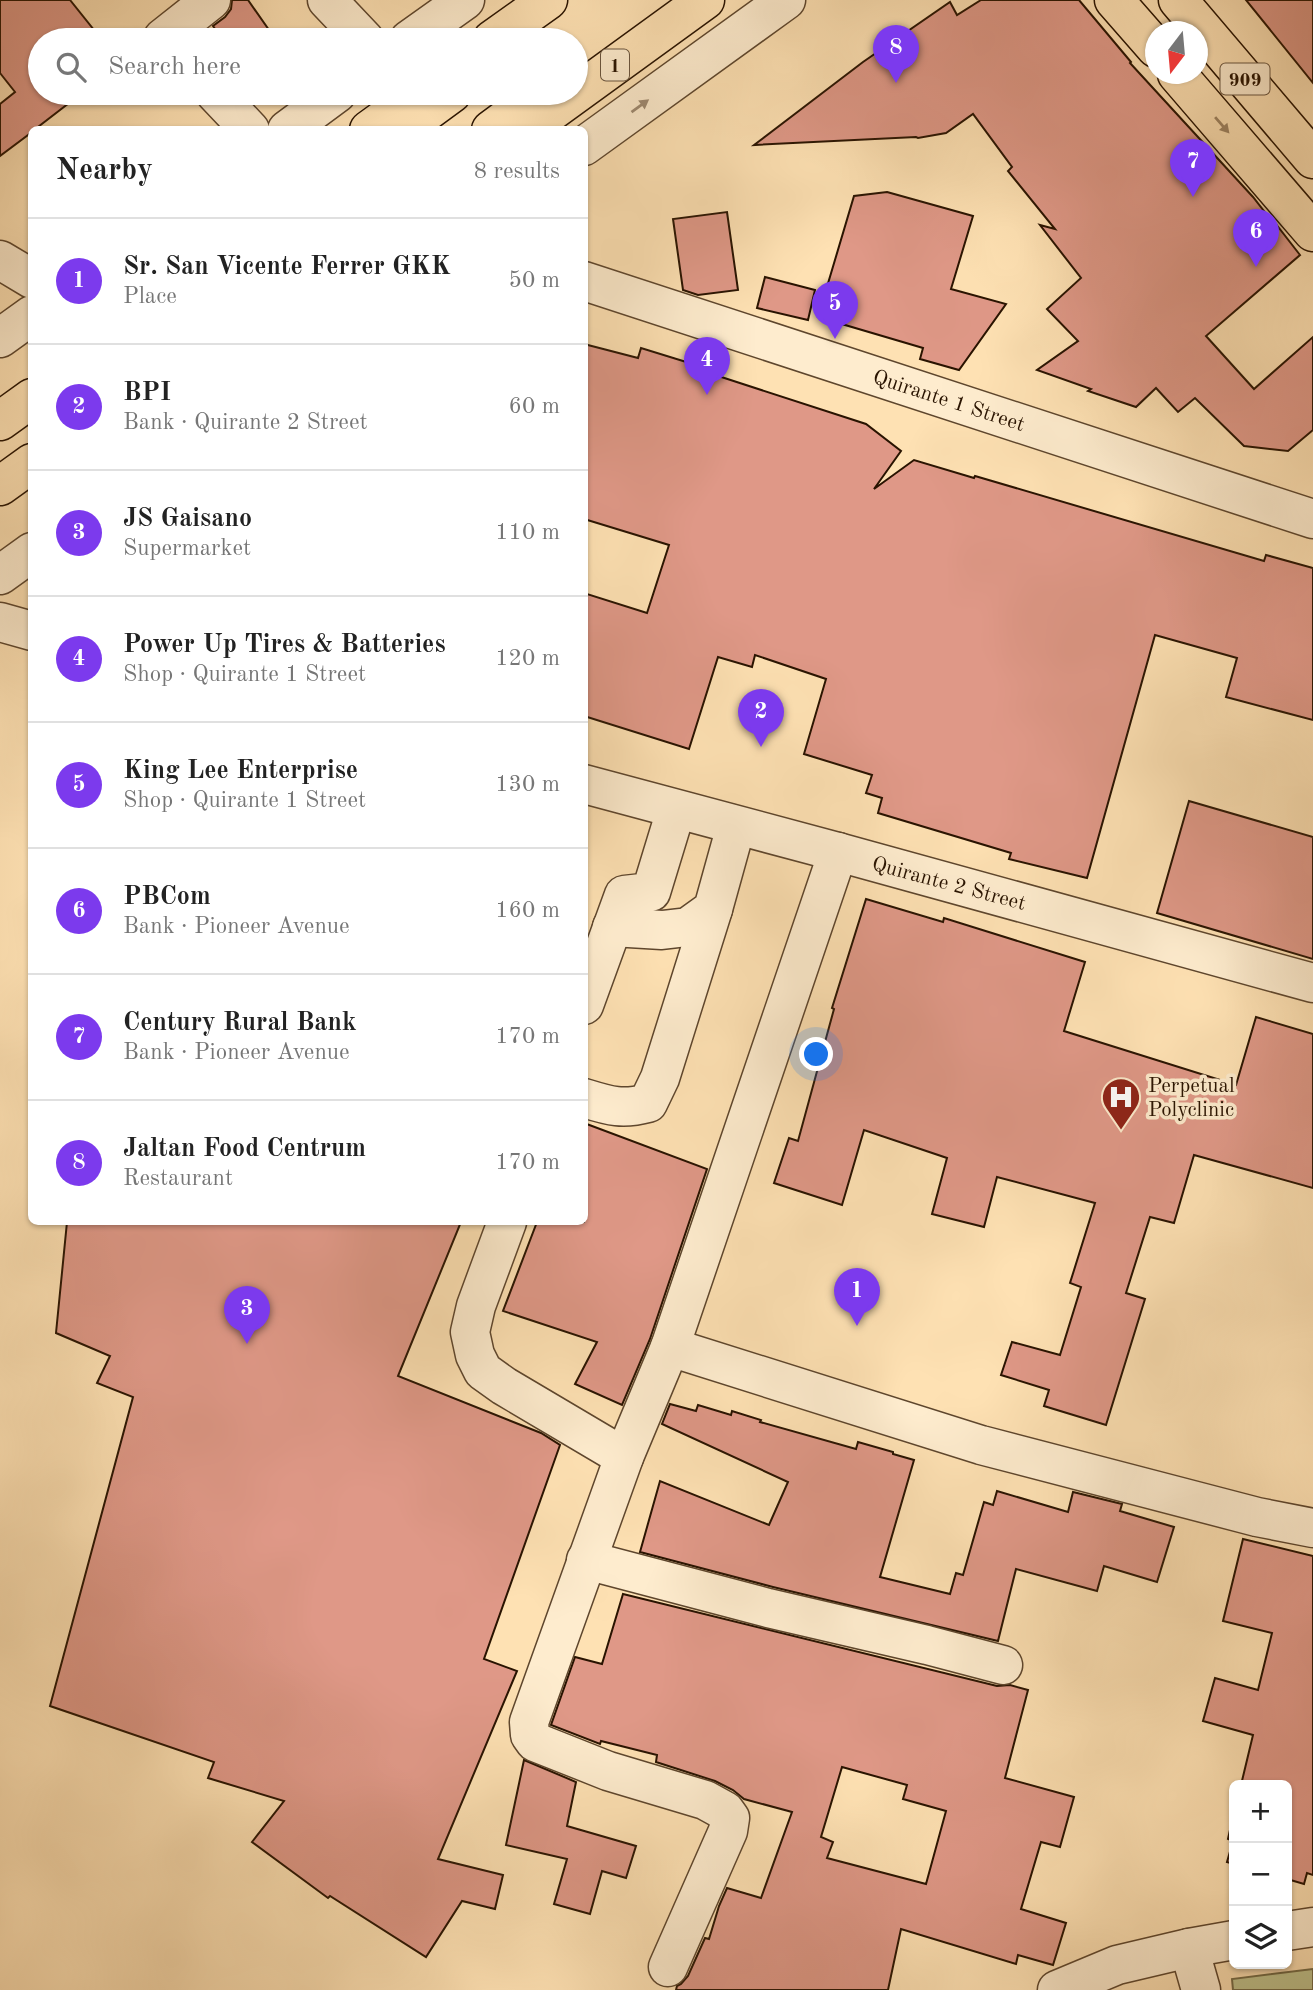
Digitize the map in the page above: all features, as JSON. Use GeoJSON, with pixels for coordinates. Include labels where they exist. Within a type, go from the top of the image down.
{"type":"FeatureCollection","features":[{"type":"Feature","properties":{"kind":"highway"},"geometry":{"type":"LineString","coordinates":[[509,28],[548,0]]}},
{"type":"Feature","properties":{"kind":"highway"},"geometry":{"type":"LineString","coordinates":[[542,28],[580,0]]}},
{"type":"Feature","properties":{"kind":"highway","name":"1"},"geometry":{"type":"LineString","coordinates":[[588,59],[669,0]]}},
{"type":"Feature","properties":{"kind":"highway","name":"1"},"geometry":{"type":"LineString","coordinates":[[588,85],[705,0]]}},
{"type":"Feature","properties":{"kind":"highway"},"geometry":{"type":"LineString","coordinates":[[1114,0],[1145,35]]}},
{"type":"Feature","properties":{"kind":"highway","name":"909"},"geometry":{"type":"LineString","coordinates":[[1178,0],[1313,159]]}},
{"type":"Feature","properties":{"kind":"highway","name":"909"},"geometry":{"type":"LineString","coordinates":[[1186,84],[1313,232]]}},
{"type":"Feature","properties":{"kind":"highway"},"geometry":{"type":"LineString","coordinates":[[375,126],[403,105]]}},
{"type":"Feature","properties":{"kind":"highway"},"geometry":{"type":"LineString","coordinates":[[407,126],[436,105]]}},
{"type":"Feature","properties":{"kind":"highway"},"geometry":{"type":"LineString","coordinates":[[496,126],[525,105]]}},
{"type":"Feature","properties":{"kind":"highway","name":"1"},"geometry":{"type":"LineString","coordinates":[[532,126],[560,105]]}},
{"type":"Feature","properties":{"kind":"highway"},"geometry":{"type":"LineString","coordinates":[[0,421],[28,401]]}},
{"type":"Feature","properties":{"kind":"highway"},"geometry":{"type":"LineString","coordinates":[[0,486],[28,466]]}},
{"type":"Feature","properties":{"kind":"street"},"geometry":{"type":"LineString","coordinates":[[176,28],[211,0]]}},
{"type":"Feature","properties":{"kind":"street"},"geometry":{"type":"LineString","coordinates":[[327,0],[354,28]]}},
{"type":"Feature","properties":{"kind":"street"},"geometry":{"type":"LineString","coordinates":[[426,28],[465,0]]}},
{"type":"Feature","properties":{"kind":"street"},"geometry":{"type":"LineString","coordinates":[[588,143],[786,0]]}},
{"type":"Feature","properties":{"kind":"street"},"geometry":{"type":"LineString","coordinates":[[226,105],[246,126]]}},
{"type":"Feature","properties":{"kind":"street"},"geometry":{"type":"LineString","coordinates":[[292,126],[321,105]]}},
{"type":"Feature","properties":{"kind":"street"},"geometry":{"type":"LineString","coordinates":[[341,105],[354,126]]}},
{"type":"Feature","properties":{"kind":"street"},"geometry":{"type":"LineString","coordinates":[[0,260],[28,277]]}},
{"type":"Feature","properties":{"kind":"street","name":"Quirante 1 Street"},"geometry":{"type":"LineString","coordinates":[[588,282],[1313,519]]}},
{"type":"Feature","properties":{"kind":"street"},"geometry":{"type":"LineString","coordinates":[[0,338],[28,318]]}},
{"type":"Feature","properties":{"kind":"street"},"geometry":{"type":"LineString","coordinates":[[0,575],[28,555]]}},
{"type":"Feature","properties":{"kind":"street"},"geometry":{"type":"LineString","coordinates":[[0,622],[28,630]]}},
{"type":"Feature","properties":{"kind":"street","name":"Quirante 2 Street"},"geometry":{"type":"LineString","coordinates":[[588,785],[1313,984]]}},
{"type":"Feature","properties":{"kind":"street"},"geometry":{"type":"LineString","coordinates":[[588,993],[624,895],[651,892],[676,810]]}},
{"type":"Feature","properties":{"kind":"street"},"geometry":{"type":"LineString","coordinates":[[588,1099],[629,1108],[648,1103],[660,1078],[713,909],[736,825]]}},
{"type":"Feature","properties":{"kind":"street"},"geometry":{"type":"LineString","coordinates":[[668,1967],[728,1831],[730,1818],[725,1811],[705,1800],[608,1770],[535,1742],[530,1735],[529,1722],[624,1457],[670,1347],[838,852]]}},
{"type":"Feature","properties":{"kind":"street"},"geometry":{"type":"LineString","coordinates":[[612,927],[662,930],[688,927],[713,909]]}},
{"type":"Feature","properties":{"kind":"street"},"geometry":{"type":"LineString","coordinates":[[506,1225],[476,1306],[470,1332],[475,1355],[484,1371],[504,1386],[624,1457]]}},
{"type":"Feature","properties":{"kind":"street"},"geometry":{"type":"LineString","coordinates":[[670,1347],[981,1445],[1257,1517],[1313,1528]]}},
{"type":"Feature","properties":{"kind":"street"},"geometry":{"type":"LineString","coordinates":[[586,1560],[768,1608],[1003,1665]]}},
{"type":"Feature","properties":{"kind":"street"},"geometry":{"type":"LineString","coordinates":[[1292,1930],[1313,1927]]}},
{"type":"Feature","properties":{"kind":"street"},"geometry":{"type":"LineString","coordinates":[[1056,1990],[1117,1965],[1229,1941]]}},
{"type":"Feature","properties":{"kind":"street"},"geometry":{"type":"LineString","coordinates":[[1189,1948],[1202,1990]]}},
{"type":"Feature","properties":{"kind":"green space"},"geometry":{"type":"Polygon","coordinates":[[[1313,1969],[1313,1990],[1233,1990],[1232,1979],[1313,1969]]]}},
{"type":"Feature","properties":{"kind":"building"},"geometry":{"type":"Polygon","coordinates":[[[0,0],[70,0],[92,28],[28,28],[28,105],[66,105],[39,126],[28,126],[28,135],[0,156],[0,104],[15,92],[0,73],[0,0]]]}},
{"type":"Feature","properties":{"kind":"building"},"geometry":{"type":"Polygon","coordinates":[[[232,0],[248,0],[268,28],[214,28],[213,26],[231,9],[232,0]]]}},
{"type":"Feature","properties":{"kind":"building"},"geometry":{"type":"Polygon","coordinates":[[[981,0],[1079,0],[1145,79],[1145,84],[1149,84],[1253,197],[1300,255],[1206,336],[1254,389],[1313,337],[1313,430],[1288,451],[1244,446],[1195,398],[1178,412],[1156,388],[1136,407],[1037,370],[1078,341],[1047,309],[1081,278],[1040,225],[1055,229],[1008,171],[1012,167],[973,114],[946,133],[918,138],[754,145],[863,62],[950,2],[957,15],[981,0]]]}},
{"type":"Feature","properties":{"kind":"building"},"geometry":{"type":"Polygon","coordinates":[[[1246,0],[1313,0],[1313,83],[1246,0]]]}},
{"type":"Feature","properties":{"kind":"building"},"geometry":{"type":"Polygon","coordinates":[[[887,192],[973,216],[951,289],[1006,304],[959,370],[920,359],[923,348],[818,317],[854,196],[887,192]]]}},
{"type":"Feature","properties":{"kind":"building"},"geometry":{"type":"Polygon","coordinates":[[[727,212],[738,290],[698,295],[683,290],[673,219],[727,212]]]}},
{"type":"Feature","properties":{"kind":"building"},"geometry":{"type":"Polygon","coordinates":[[[765,277],[815,290],[808,320],[757,308],[765,277]]]}},
{"type":"Feature","properties":{"kind":"building"},"geometry":{"type":"Polygon","coordinates":[[[588,345],[638,358],[641,348],[866,424],[901,451],[874,489],[914,460],[1264,561],[1266,555],[1313,568],[1313,720],[1226,697],[1237,658],[1155,635],[1087,878],[1009,859],[1011,853],[878,813],[882,798],[866,793],[872,775],[804,754],[826,679],[755,655],[752,667],[718,657],[689,749],[588,717],[588,594],[647,613],[669,545],[588,520],[588,345]]]}},
{"type":"Feature","properties":{"kind":"building"},"geometry":{"type":"Polygon","coordinates":[[[1189,801],[1313,837],[1313,959],[1157,913],[1189,801]]]}},
{"type":"Feature","properties":{"kind":"building"},"geometry":{"type":"Polygon","coordinates":[[[866,899],[943,922],[944,918],[1085,962],[1064,1031],[1236,1085],[1256,1017],[1313,1034],[1313,1188],[1194,1155],[1174,1223],[1150,1217],[1126,1293],[1145,1299],[1106,1425],[1044,1406],[1049,1390],[1001,1375],[1012,1342],[1060,1355],[1081,1287],[1070,1283],[1095,1203],[997,1177],[984,1227],[932,1214],[947,1158],[864,1130],[842,1205],[774,1183],[789,1138],[798,1141],[834,1009],[832,1008],[866,899]]]}},
{"type":"Feature","properties":{"kind":"building"},"geometry":{"type":"Polygon","coordinates":[[[588,1124],[707,1169],[650,1339],[622,1405],[575,1384],[597,1342],[503,1311],[536,1225],[588,1225],[588,1124]]]}},
{"type":"Feature","properties":{"kind":"building"},"geometry":{"type":"Polygon","coordinates":[[[67,1225],[460,1225],[398,1376],[541,1433],[560,1445],[484,1659],[517,1671],[438,1859],[503,1875],[495,1909],[462,1901],[426,1957],[330,1896],[328,1898],[252,1842],[284,1801],[208,1778],[214,1762],[50,1706],[133,1397],[97,1383],[110,1356],[56,1333],[67,1225]]]}},
{"type":"Feature","properties":{"kind":"building"},"geometry":{"type":"Polygon","coordinates":[[[670,1404],[696,1411],[698,1405],[731,1415],[732,1411],[761,1420],[760,1422],[856,1449],[858,1442],[914,1460],[880,1577],[950,1594],[956,1573],[963,1575],[984,1502],[993,1505],[997,1491],[1068,1512],[1073,1492],[1122,1504],[1120,1511],[1174,1527],[1157,1582],[1104,1566],[1097,1591],[1016,1569],[998,1641],[773,1587],[640,1552],[660,1481],[769,1525],[788,1482],[662,1424],[670,1404]]]}},
{"type":"Feature","properties":{"kind":"building"},"geometry":{"type":"Polygon","coordinates":[[[1243,1539],[1313,1556],[1313,1875],[1307,1873],[1304,1884],[1292,1880],[1292,1780],[1242,1780],[1253,1735],[1203,1721],[1215,1678],[1258,1690],[1272,1633],[1223,1621],[1243,1539]]]}},
{"type":"Feature","properties":{"kind":"building"},"geometry":{"type":"Polygon","coordinates":[[[623,1594],[997,1686],[1010,1685],[1028,1690],[1005,1778],[1074,1797],[1060,1847],[1041,1842],[1021,1909],[1066,1923],[1053,1965],[1018,1955],[1016,1964],[901,1929],[888,1990],[676,1990],[688,1976],[705,1938],[709,1939],[727,1888],[761,1898],[792,1812],[744,1799],[715,1781],[656,1762],[657,1755],[601,1741],[600,1744],[551,1725],[575,1657],[602,1664],[623,1594]],[[842,1767],[821,1837],[833,1842],[827,1858],[926,1884],[946,1811],[903,1799],[907,1785],[842,1767]]]}},
{"type":"Feature","properties":{"kind":"building"},"geometry":{"type":"Polygon","coordinates":[[[524,1760],[576,1782],[567,1826],[636,1846],[626,1878],[602,1871],[590,1914],[554,1904],[567,1859],[506,1845],[524,1760]]]}},
{"type":"Feature","properties":{"kind":"place","name":"Jaltan Food Centrum"},"geometry":{"type":"Point","coordinates":[896,83]}},
{"type":"Feature","properties":{"kind":"place","name":"Century Rural Bank"},"geometry":{"type":"Point","coordinates":[1193,197]}},
{"type":"Feature","properties":{"kind":"place","name":"PBCom"},"geometry":{"type":"Point","coordinates":[1256,267]}},
{"type":"Feature","properties":{"kind":"place","name":"King Lee Enterprise"},"geometry":{"type":"Point","coordinates":[835,339]}},
{"type":"Feature","properties":{"kind":"place","name":"Power Up Tires & Batteries"},"geometry":{"type":"Point","coordinates":[707,395]}},
{"type":"Feature","properties":{"kind":"place","name":"BPI"},"geometry":{"type":"Point","coordinates":[761,747]}},
{"type":"Feature","properties":{"kind":"place","name":"Perpetual Polyclinic"},"geometry":{"type":"Point","coordinates":[1121,1131]}},
{"type":"Feature","properties":{"kind":"place","name":"Sr. San Vicente Ferrer GKK"},"geometry":{"type":"Point","coordinates":[857,1326]}},
{"type":"Feature","properties":{"kind":"place","name":"JS Gaisano"},"geometry":{"type":"Point","coordinates":[247,1344]}}]}
